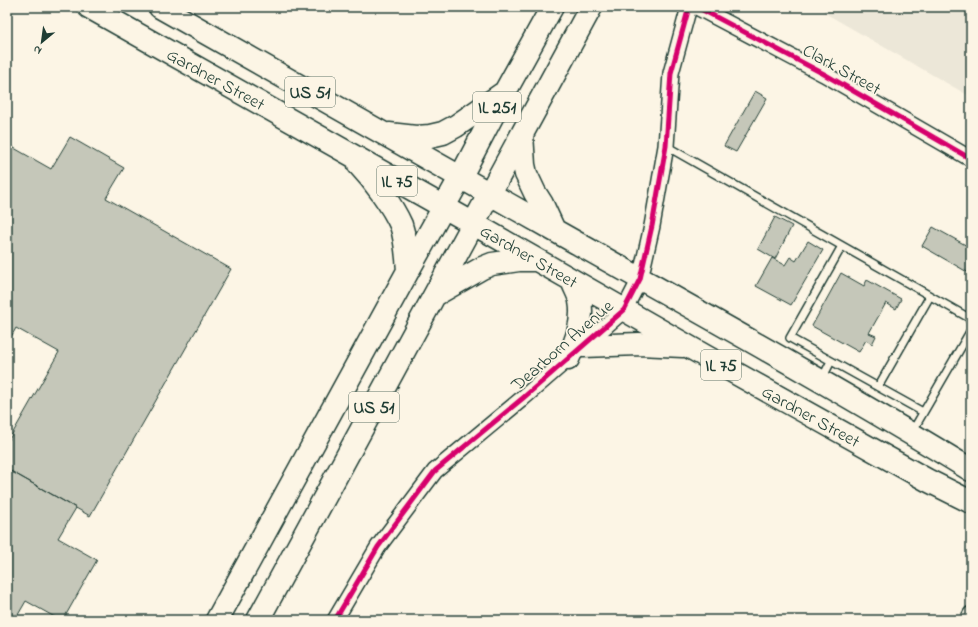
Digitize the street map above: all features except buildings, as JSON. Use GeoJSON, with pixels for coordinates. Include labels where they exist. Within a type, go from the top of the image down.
{"type":"FeatureCollection","features":[{"type":"Feature","properties":{"kind":"main road","name":"Gardner Street"},"geometry":{"type":"LineString","coordinates":[[89,7],[687,346],[927,480],[971,502]]}},
{"type":"Feature","properties":{"kind":"main road","name":"Gardner Street"},"geometry":{"type":"LineString","coordinates":[[160,7],[820,381],[971,470]]}},
{"type":"Feature","properties":{"kind":"main road","name":"IL 251"},"geometry":{"type":"LineString","coordinates":[[408,271],[552,7]]}},
{"type":"Feature","properties":{"kind":"main road","name":"IL 251"},"geometry":{"type":"LineString","coordinates":[[490,194],[591,7]]}},
{"type":"Feature","properties":{"kind":"main road"},"geometry":{"type":"LineString","coordinates":[[381,133],[416,137],[443,133],[456,126],[505,92]]}},
{"type":"Feature","properties":{"kind":"main road"},"geometry":{"type":"LineString","coordinates":[[522,134],[526,174],[554,230]]}},
{"type":"Feature","properties":{"kind":"main road"},"geometry":{"type":"LineString","coordinates":[[350,155],[369,176],[396,216],[401,226],[407,250],[408,271]]}},
{"type":"Feature","properties":{"kind":"main road","name":"US 51"},"geometry":{"type":"LineString","coordinates":[[258,620],[490,194]]}},
{"type":"Feature","properties":{"kind":"main road"},"geometry":{"type":"LineString","coordinates":[[435,295],[482,268],[492,264],[519,260],[536,260]]}},
{"type":"Feature","properties":{"kind":"main road","name":"US 51"},"geometry":{"type":"LineString","coordinates":[[216,620],[408,271]]}},
{"type":"Feature","properties":{"kind":"main road"},"geometry":{"type":"LineString","coordinates":[[572,280],[580,300],[581,312],[575,353],[639,344],[687,346]]}},
{"type":"Feature","properties":{"kind":"street","name":"Dearborn Avenue"},"geometry":{"type":"LineString","coordinates":[[335,620],[378,546],[436,471],[624,310],[640,279],[652,226],[666,146],[672,74],[689,7]]}},
{"type":"Feature","properties":{"kind":"street","name":"Clark Street"},"geometry":{"type":"LineString","coordinates":[[697,7],[824,74],[971,159]]}},
{"type":"Feature","properties":{"kind":"street"},"geometry":{"type":"LineString","coordinates":[[968,620],[971,614]]}},
{"type":"Feature","properties":{"kind":"lane"},"geometry":{"type":"LineString","coordinates":[[666,146],[971,319]]}},
{"type":"Feature","properties":{"kind":"lane"},"geometry":{"type":"LineString","coordinates":[[842,246],[790,338],[923,412]]}},
{"type":"Feature","properties":{"kind":"lane"},"geometry":{"type":"LineString","coordinates":[[878,388],[930,296]]}},
{"type":"Feature","properties":{"kind":"lane"},"geometry":{"type":"LineString","coordinates":[[910,434],[971,330]]}},
{"type":"Feature","properties":{"kind":"lane"},"geometry":{"type":"LineString","coordinates":[[820,381],[831,361]]}},
{"type":"Feature","properties":{"kind":"shaded area"},"geometry":{"type":"Polygon","coordinates":[[[826,7],[971,7],[971,97],[823,12],[826,7]]]}},
{"type":"Feature","properties":{"kind":"cycle path"},"geometry":{"type":"LineString","coordinates":[[335,620],[378,547],[435,471],[523,398],[624,310],[640,279],[652,226],[666,146],[671,73],[689,7]]}},
{"type":"Feature","properties":{"kind":"cycle path"},"geometry":{"type":"LineString","coordinates":[[697,7],[824,74],[971,159]]}}]}
